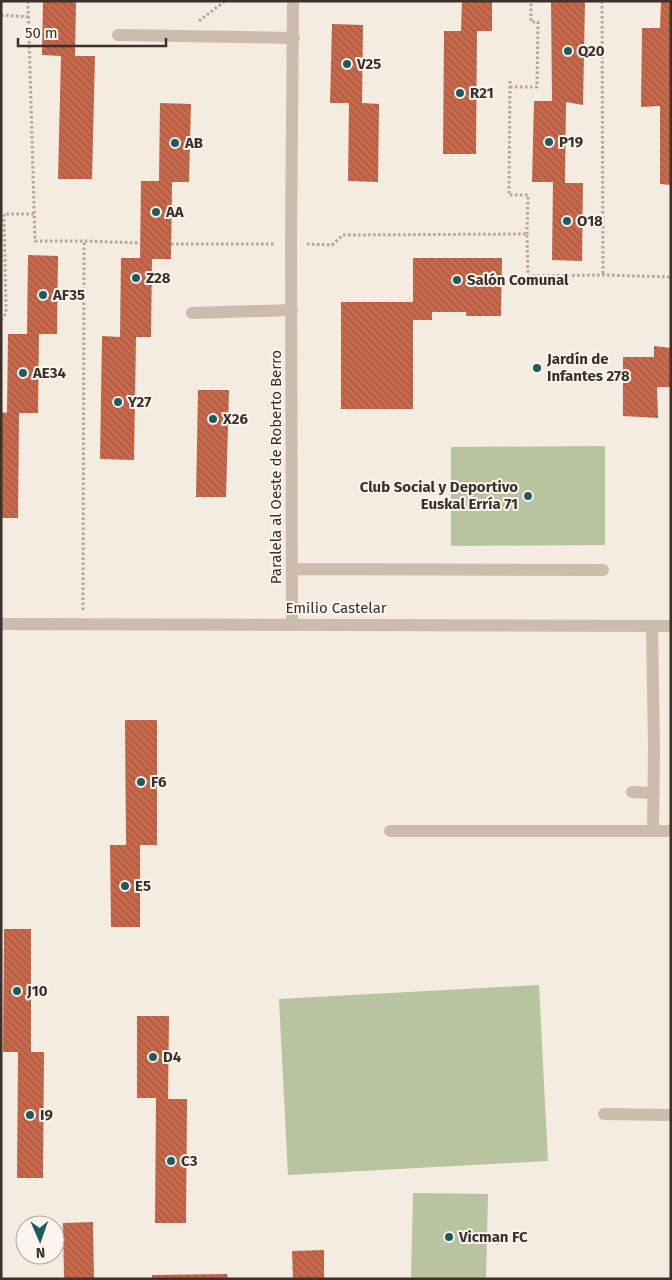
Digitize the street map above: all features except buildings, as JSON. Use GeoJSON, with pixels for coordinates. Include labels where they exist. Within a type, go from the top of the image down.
{"type":"FeatureCollection","features":[{"type":"Feature","properties":{"kind":"street","name":"Paralela al Oeste de Roberto Berro"},"geometry":{"type":"LineString","coordinates":[[292,625],[291,244],[293,1]]}},
{"type":"Feature","properties":{"kind":"street"},"geometry":{"type":"LineString","coordinates":[[118,35],[294,38]]}},
{"type":"Feature","properties":{"kind":"street"},"geometry":{"type":"LineString","coordinates":[[192,313],[292,310]]}},
{"type":"Feature","properties":{"kind":"street"},"geometry":{"type":"LineString","coordinates":[[292,569],[603,570]]}},
{"type":"Feature","properties":{"kind":"street","name":"Emilio Castelar"},"geometry":{"type":"LineString","coordinates":[[1,624],[671,626]]}},
{"type":"Feature","properties":{"kind":"street"},"geometry":{"type":"LineString","coordinates":[[652,626],[653,831]]}},
{"type":"Feature","properties":{"kind":"street"},"geometry":{"type":"LineString","coordinates":[[632,792],[654,792]]}},
{"type":"Feature","properties":{"kind":"street"},"geometry":{"type":"LineString","coordinates":[[390,831],[671,831]]}},
{"type":"Feature","properties":{"kind":"street"},"geometry":{"type":"LineString","coordinates":[[604,1114],[671,1115]]}},
{"type":"Feature","properties":{"kind":"path"},"geometry":{"type":"LineString","coordinates":[[28,1],[34,241],[140,243]]}},
{"type":"Feature","properties":{"kind":"path"},"geometry":{"type":"LineString","coordinates":[[510,86],[537,87],[538,22],[531,22],[531,1]]}},
{"type":"Feature","properties":{"kind":"path"},"geometry":{"type":"LineString","coordinates":[[602,1],[603,274]]}},
{"type":"Feature","properties":{"kind":"path"},"geometry":{"type":"LineString","coordinates":[[1,15],[29,16]]}},
{"type":"Feature","properties":{"kind":"path"},"geometry":{"type":"LineString","coordinates":[[510,81],[509,195],[528,195],[528,276],[603,274],[671,277]]}},
{"type":"Feature","properties":{"kind":"path"},"geometry":{"type":"LineString","coordinates":[[1,320],[6,313],[4,214],[34,214]]}},
{"type":"Feature","properties":{"kind":"path"},"geometry":{"type":"LineString","coordinates":[[171,244],[332,245],[343,236],[528,234]]}},
{"type":"Feature","properties":{"kind":"path"},"geometry":{"type":"LineString","coordinates":[[82,623],[84,586],[84,241]]}},
{"type":"Feature","properties":{"kind":"green space","name":"Club Social y Deportivo Euskal Erría 71"},"geometry":{"type":"Polygon","coordinates":[[[605,446],[605,545],[451,546],[451,447],[605,446]]]}},
{"type":"Feature","properties":{"kind":"green space"},"geometry":{"type":"Polygon","coordinates":[[[539,985],[548,1161],[288,1175],[279,999],[539,985]]]}},
{"type":"Feature","properties":{"kind":"green space","name":"Vicman FC"},"geometry":{"type":"Polygon","coordinates":[[[413,1193],[488,1194],[486,1279],[411,1279],[413,1193]]]}},
{"type":"Feature","properties":{"kind":"place","name":"Q20"},"geometry":{"type":"Point","coordinates":[568,51]}},
{"type":"Feature","properties":{"kind":"place","name":"V25"},"geometry":{"type":"Point","coordinates":[347,64]}},
{"type":"Feature","properties":{"kind":"place","name":"R21"},"geometry":{"type":"Point","coordinates":[460,93]}},
{"type":"Feature","properties":{"kind":"place","name":"P19"},"geometry":{"type":"Point","coordinates":[549,142]}},
{"type":"Feature","properties":{"kind":"place","name":"AB"},"geometry":{"type":"Point","coordinates":[175,143]}},
{"type":"Feature","properties":{"kind":"place","name":"AA"},"geometry":{"type":"Point","coordinates":[156,212]}},
{"type":"Feature","properties":{"kind":"place","name":"O18"},"geometry":{"type":"Point","coordinates":[567,221]}},
{"type":"Feature","properties":{"kind":"place","name":"Z28"},"geometry":{"type":"Point","coordinates":[136,278]}},
{"type":"Feature","properties":{"kind":"place","name":"Salón Comunal"},"geometry":{"type":"Point","coordinates":[457,280]}},
{"type":"Feature","properties":{"kind":"place","name":"AF35"},"geometry":{"type":"Point","coordinates":[43,295]}},
{"type":"Feature","properties":{"kind":"place","name":"Jardín de Infantes 278"},"geometry":{"type":"Point","coordinates":[537,368]}},
{"type":"Feature","properties":{"kind":"place","name":"AE34"},"geometry":{"type":"Point","coordinates":[23,373]}},
{"type":"Feature","properties":{"kind":"place","name":"Y27"},"geometry":{"type":"Point","coordinates":[118,402]}},
{"type":"Feature","properties":{"kind":"place","name":"X26"},"geometry":{"type":"Point","coordinates":[213,419]}},
{"type":"Feature","properties":{"kind":"place","name":"Club Social y Deportivo Euskal Erría 71"},"geometry":{"type":"Point","coordinates":[528,496]}},
{"type":"Feature","properties":{"kind":"place","name":"F6"},"geometry":{"type":"Point","coordinates":[141,782]}},
{"type":"Feature","properties":{"kind":"place","name":"E5"},"geometry":{"type":"Point","coordinates":[125,886]}},
{"type":"Feature","properties":{"kind":"place","name":"J10"},"geometry":{"type":"Point","coordinates":[17,991]}},
{"type":"Feature","properties":{"kind":"place","name":"D4"},"geometry":{"type":"Point","coordinates":[153,1057]}},
{"type":"Feature","properties":{"kind":"place","name":"I9"},"geometry":{"type":"Point","coordinates":[30,1115]}},
{"type":"Feature","properties":{"kind":"place","name":"C3"},"geometry":{"type":"Point","coordinates":[171,1161]}},
{"type":"Feature","properties":{"kind":"place","name":"Vicman FC"},"geometry":{"type":"Point","coordinates":[449,1237]}}]}
